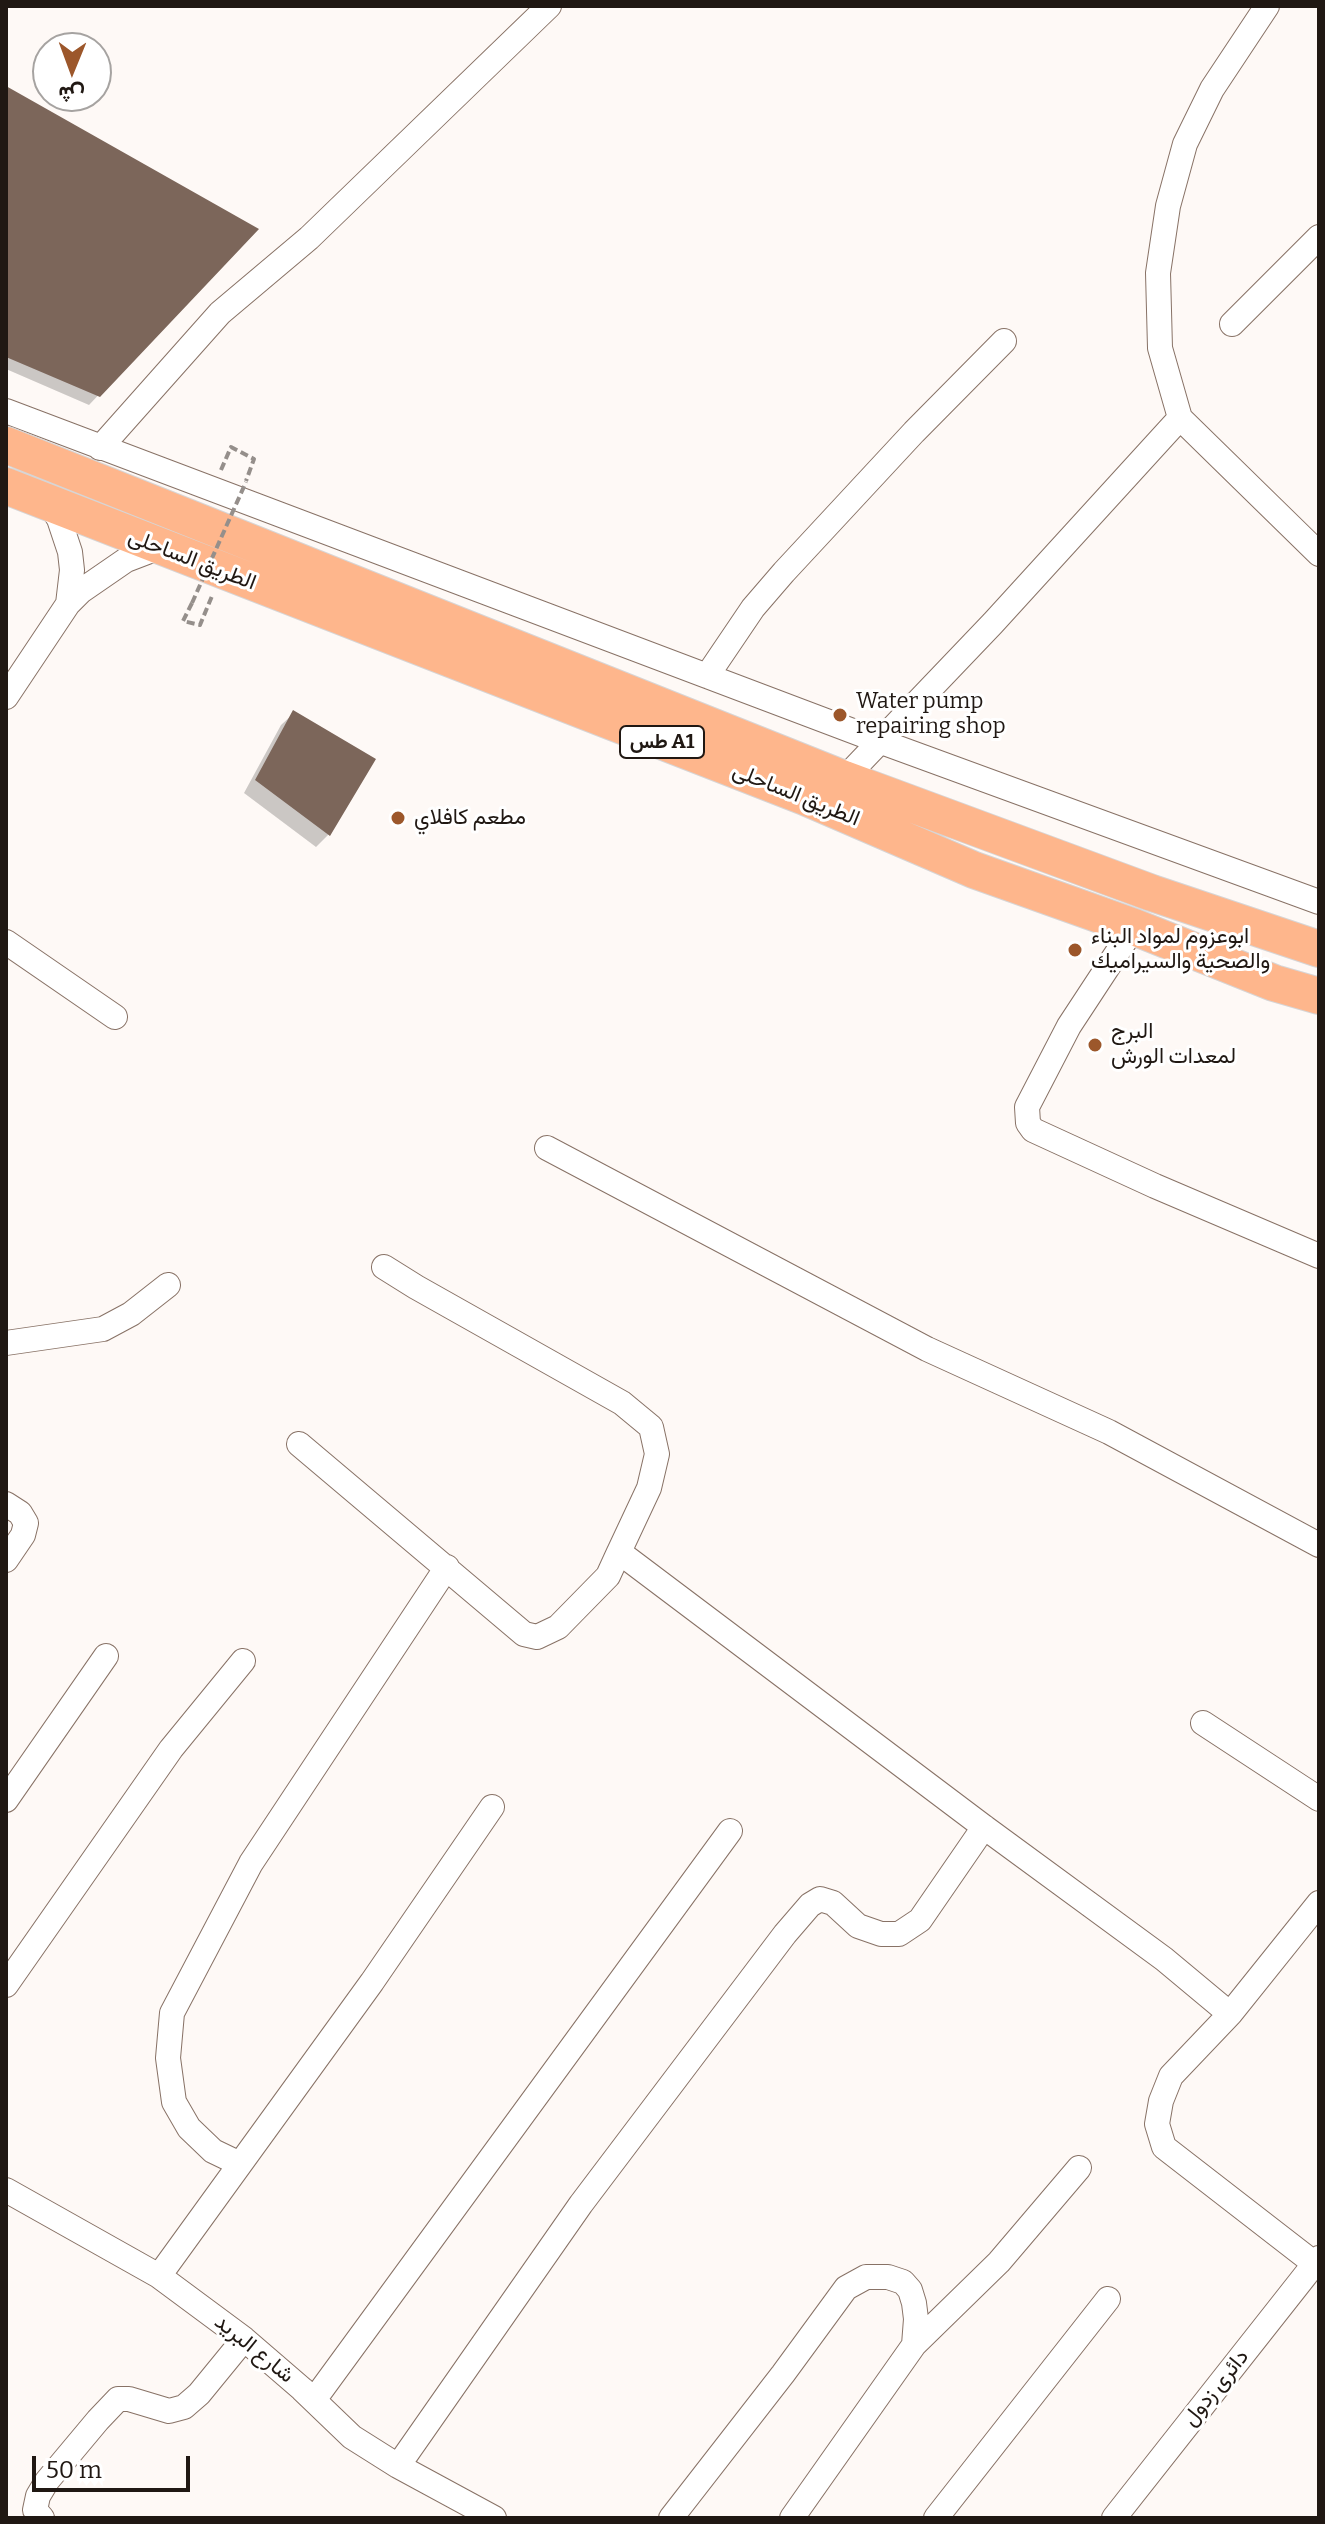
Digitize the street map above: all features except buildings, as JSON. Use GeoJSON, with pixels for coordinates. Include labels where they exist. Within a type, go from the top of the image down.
{"type":"FeatureCollection","features":[{"type":"Feature","properties":{"kind":"highway","name":"الطريق الساحلى"},"geometry":{"type":"LineString","coordinates":[[6,445],[844,779],[1152,893],[1319,949]]}},
{"type":"Feature","properties":{"kind":"highway","name":"الطريق الساحلى"},"geometry":{"type":"LineString","coordinates":[[6,486],[805,797],[974,870],[1134,927],[1274,983],[1319,996]]}},
{"type":"Feature","properties":{"kind":"street"},"geometry":{"type":"LineString","coordinates":[[100,448],[220,313],[309,238],[549,6]]}},
{"type":"Feature","properties":{"kind":"street"},"geometry":{"type":"LineString","coordinates":[[1267,6],[1212,89],[1185,144],[1168,206],[1158,273],[1160,348],[1180,418],[1319,554]]}},
{"type":"Feature","properties":{"kind":"street"},"geometry":{"type":"LineString","coordinates":[[1232,324],[1319,237]]}},
{"type":"Feature","properties":{"kind":"street"},"geometry":{"type":"LineString","coordinates":[[707,676],[753,608],[784,572],[1004,341]]}},
{"type":"Feature","properties":{"kind":"street"},"geometry":{"type":"LineString","coordinates":[[6,411],[879,741],[1319,902]]}},
{"type":"Feature","properties":{"kind":"street"},"geometry":{"type":"LineString","coordinates":[[844,779],[993,623],[1180,418]]}},
{"type":"Feature","properties":{"kind":"street"},"geometry":{"type":"LineString","coordinates":[[50,504],[70,552],[68,604]]}},
{"type":"Feature","properties":{"kind":"street"},"geometry":{"type":"LineString","coordinates":[[6,697],[68,604],[110,569],[160,547]]}},
{"type":"Feature","properties":{"kind":"street"},"geometry":{"type":"LineString","coordinates":[[1134,927],[1069,1026],[1027,1107],[1028,1123],[1033,1130],[1155,1186],[1319,1256]]}},
{"type":"Feature","properties":{"kind":"street"},"geometry":{"type":"LineString","coordinates":[[6,942],[115,1017]]}},
{"type":"Feature","properties":{"kind":"street"},"geometry":{"type":"LineString","coordinates":[[547,1148],[927,1349],[1109,1432],[1319,1545]]}},
{"type":"Feature","properties":{"kind":"street"},"geometry":{"type":"LineString","coordinates":[[299,1444],[524,1634],[537,1637],[558,1627],[608,1576],[649,1488],[657,1454],[651,1427],[622,1403],[384,1267]]}},
{"type":"Feature","properties":{"kind":"street"},"geometry":{"type":"LineString","coordinates":[[6,1343],[103,1329],[131,1314],[168,1285]]}},
{"type":"Feature","properties":{"kind":"street"},"geometry":{"type":"LineString","coordinates":[[6,1504],[20,1513],[26,1523],[23,1535],[6,1560]]}},
{"type":"Feature","properties":{"kind":"street"},"geometry":{"type":"LineString","coordinates":[[619,1552],[1164,1959],[1230,2014]]}},
{"type":"Feature","properties":{"kind":"street"},"geometry":{"type":"LineString","coordinates":[[240,2164],[213,2151],[189,2128],[174,2102],[168,2058],[172,2013],[251,1863],[447,1567]]}},
{"type":"Feature","properties":{"kind":"street"},"geometry":{"type":"LineString","coordinates":[[6,1800],[106,1656]]}},
{"type":"Feature","properties":{"kind":"street"},"geometry":{"type":"LineString","coordinates":[[6,1985],[171,1749],[243,1661]]}},
{"type":"Feature","properties":{"kind":"street"},"geometry":{"type":"LineString","coordinates":[[1203,1723],[1319,1799]]}},
{"type":"Feature","properties":{"kind":"street"},"geometry":{"type":"LineString","coordinates":[[159,2276],[372,1982],[492,1807]]}},
{"type":"Feature","properties":{"kind":"street"},"geometry":{"type":"LineString","coordinates":[[398,2466],[581,2204],[810,1905],[820,1899],[833,1903],[858,1926],[881,1934],[899,1934],[920,1920],[984,1827]]}},
{"type":"Feature","properties":{"kind":"street"},"geometry":{"type":"LineString","coordinates":[[314,2400],[730,1831]]}},
{"type":"Feature","properties":{"kind":"street"},"geometry":{"type":"LineString","coordinates":[[1317,2261],[1164,2147],[1157,2124],[1161,2101],[1171,2076],[1230,2014],[1319,1903]]}},
{"type":"Feature","properties":{"kind":"street"},"geometry":{"type":"LineString","coordinates":[[792,2518],[914,2345],[999,2262],[1079,2168]]}},
{"type":"Feature","properties":{"kind":"street","name":"شارع البريد"},"geometry":{"type":"LineString","coordinates":[[6,2190],[159,2276],[244,2339],[352,2437],[494,2518]]}},
{"type":"Feature","properties":{"kind":"street","name":"دائرى زدول"},"geometry":{"type":"LineString","coordinates":[[1114,2518],[1317,2261]]}},
{"type":"Feature","properties":{"kind":"street"},"geometry":{"type":"LineString","coordinates":[[671,2518],[846,2288],[866,2277],[888,2277],[903,2282],[910,2290],[914,2303],[914,2345]]}},
{"type":"Feature","properties":{"kind":"street"},"geometry":{"type":"LineString","coordinates":[[936,2518],[1108,2299]]}},
{"type":"Feature","properties":{"kind":"street"},"geometry":{"type":"LineString","coordinates":[[42,2518],[35,2510],[38,2496],[47,2481],[118,2399],[129,2399],[169,2411],[184,2407],[199,2394],[244,2339]]}},
{"type":"Feature","properties":{"kind":"path"},"geometry":{"type":"LineString","coordinates":[[205,612],[200,625],[183,621],[254,459],[231,447],[226,456]]}},
{"type":"Feature","properties":{"kind":"place","name":"Water pump repairing shop"},"geometry":{"type":"Point","coordinates":[840,715]}},
{"type":"Feature","properties":{"kind":"place","name":"مطعم كافلاي"},"geometry":{"type":"Point","coordinates":[398,818]}},
{"type":"Feature","properties":{"kind":"place","name":"ابوعزوم لمواد البناء والصحية والسيراميك"},"geometry":{"type":"Point","coordinates":[1075,950]}},
{"type":"Feature","properties":{"kind":"place","name":"البرج لمعدات الورش"},"geometry":{"type":"Point","coordinates":[1095,1045]}}]}
